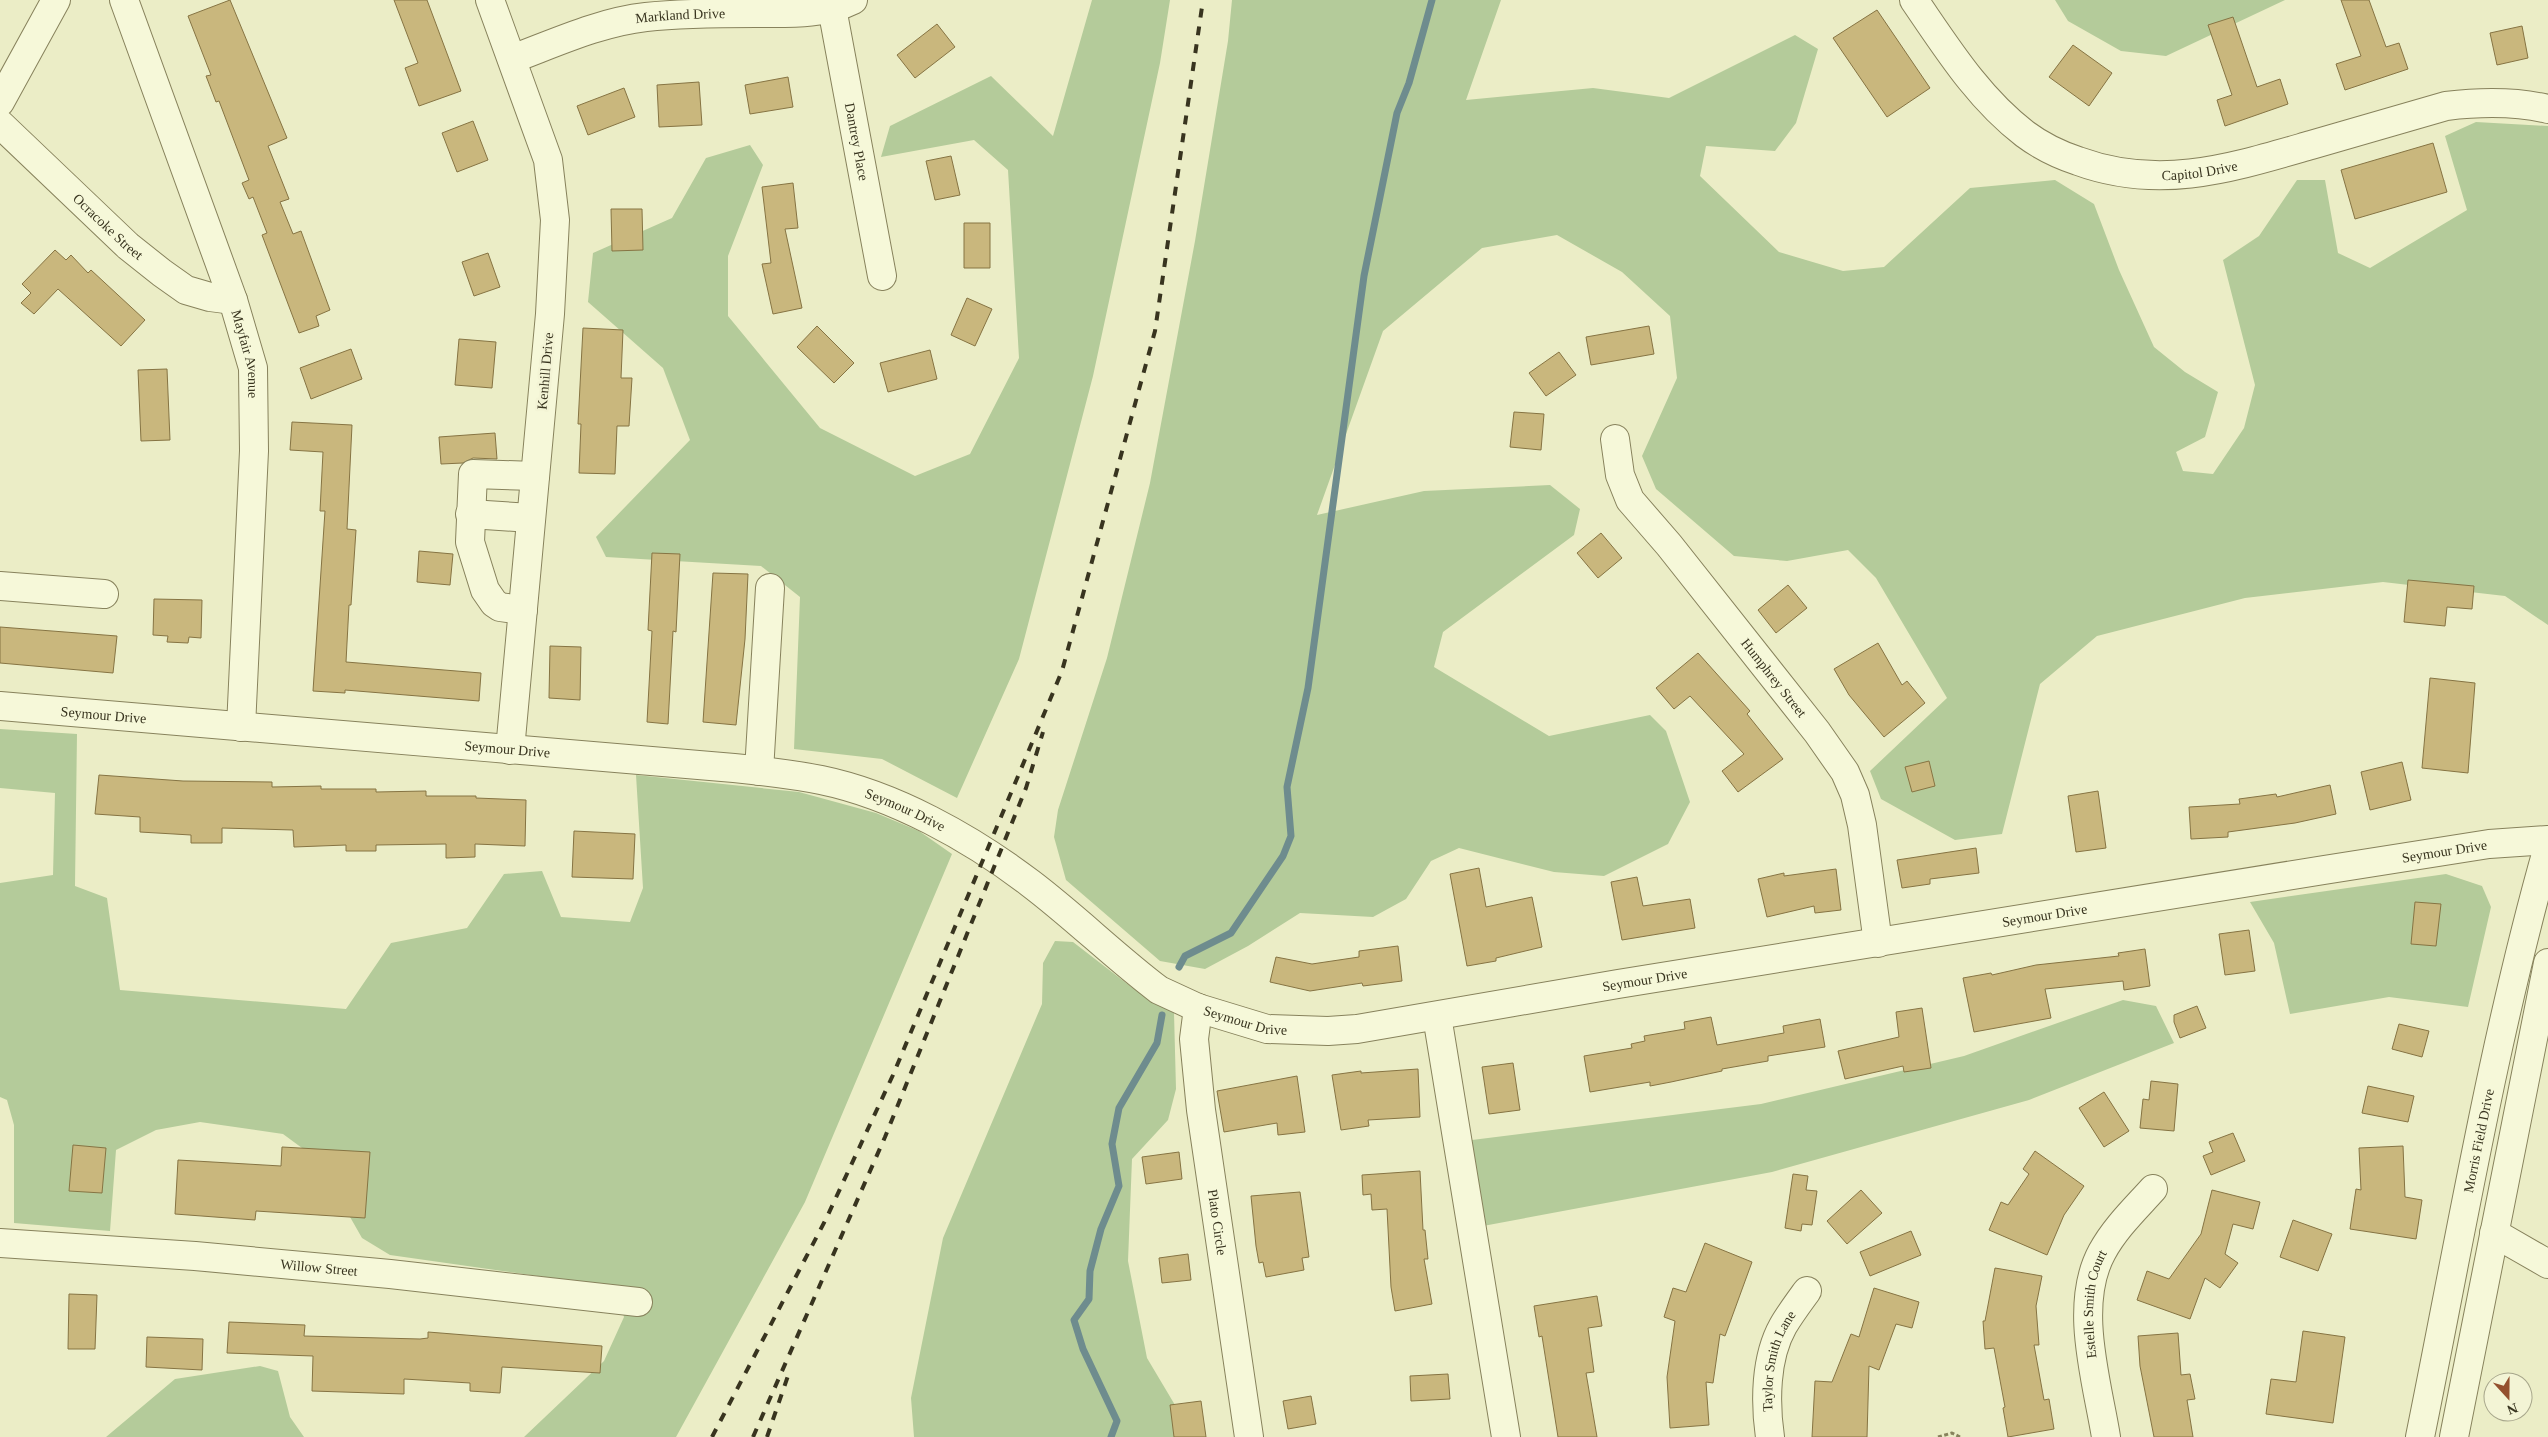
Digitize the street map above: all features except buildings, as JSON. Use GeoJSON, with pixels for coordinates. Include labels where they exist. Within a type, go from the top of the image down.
{"type":"FeatureCollection","features":[{"type":"Feature","properties":{"kind":"street"},"geometry":{"type":"LineString","coordinates":[[0,102],[56,0]]}},
{"type":"Feature","properties":{"kind":"street","name":"Mayfair Avenue"},"geometry":{"type":"LineString","coordinates":[[124,0],[243,328],[253,377],[254,451],[242,727]]}},
{"type":"Feature","properties":{"kind":"street","name":"Kenhill Drive"},"geometry":{"type":"LineString","coordinates":[[490,0],[548,160],[555,220],[550,314],[510,750]]}},
{"type":"Feature","properties":{"kind":"street","name":"Capitol Drive"},"geometry":{"type":"LineString","coordinates":[[1914,0],[1964,72],[1992,105],[2025,134],[2061,155],[2096,168],[2133,176],[2175,176],[2210,172],[2446,106],[2495,103],[2548,109]]}},
{"type":"Feature","properties":{"kind":"street","name":"Markland Drive"},"geometry":{"type":"LineString","coordinates":[[512,59],[570,37],[618,22],[645,17],[692,14],[800,13],[843,4]]}},
{"type":"Feature","properties":{"kind":"street","name":"Dantrey Place"},"geometry":{"type":"LineString","coordinates":[[843,4],[882,276]]}},
{"type":"Feature","properties":{"kind":"street","name":"Ocracoke Street"},"geometry":{"type":"LineString","coordinates":[[0,124],[128,246],[162,273],[186,290],[210,297],[233,300]]}},
{"type":"Feature","properties":{"kind":"street","name":"Humphrey Street"},"geometry":{"type":"LineString","coordinates":[[1615,439],[1620,475],[1630,500],[1700,584],[1845,772],[1855,795],[1862,825],[1878,943]]}},
{"type":"Feature","properties":{"kind":"street"},"geometry":{"type":"LineString","coordinates":[[523,610],[500,607],[494,603],[485,590],[470,542],[472,474],[535,476]]}},
{"type":"Feature","properties":{"kind":"street"},"geometry":{"type":"LineString","coordinates":[[470,514],[531,518]]}},
{"type":"Feature","properties":{"kind":"street"},"geometry":{"type":"LineString","coordinates":[[0,586],[104,594]]}},
{"type":"Feature","properties":{"kind":"street"},"geometry":{"type":"LineString","coordinates":[[759,771],[770,588]]}},
{"type":"Feature","properties":{"kind":"street","name":"Seymour Drive"},"geometry":{"type":"LineString","coordinates":[[0,706],[759,771],[822,780],[854,788],[918,814],[952,832],[1030,883],[1159,990],[1198,1008],[1240,1023],[1289,1031],[1357,1029],[2479,846],[2548,840]]}},
{"type":"Feature","properties":{"kind":"street","name":"Morris Field Drive"},"geometry":{"type":"LineString","coordinates":[[2420,1437],[2523,935],[2548,847]]}},
{"type":"Feature","properties":{"kind":"street"},"geometry":{"type":"LineString","coordinates":[[2454,1437],[2548,963]]}},
{"type":"Feature","properties":{"kind":"street","name":"Plato Circle"},"geometry":{"type":"LineString","coordinates":[[1198,1008],[1194,1039],[1201,1110],[1249,1437]]}},
{"type":"Feature","properties":{"kind":"street"},"geometry":{"type":"LineString","coordinates":[[1437,1016],[1506,1437]]}},
{"type":"Feature","properties":{"kind":"street","name":"Estelle Smith Court"},"geometry":{"type":"LineString","coordinates":[[2106,1437],[2088,1326],[2092,1282],[2101,1253],[2118,1226],[2153,1189]]}},
{"type":"Feature","properties":{"kind":"street"},"geometry":{"type":"LineString","coordinates":[[2494,1233],[2548,1264]]}},
{"type":"Feature","properties":{"kind":"street","name":"Willow Street"},"geometry":{"type":"LineString","coordinates":[[0,1243],[195,1256],[390,1274],[638,1302]]}},
{"type":"Feature","properties":{"kind":"street","name":"Taylor Smith Lane"},"geometry":{"type":"LineString","coordinates":[[1770,1437],[1766,1407],[1768,1376],[1782,1327],[1807,1291]]}},
{"type":"Feature","properties":{"kind":"path"},"geometry":{"type":"LineString","coordinates":[[1938,1437],[1952,1433],[1960,1437]]}},
{"type":"Feature","properties":{"kind":"green space"},"geometry":{"type":"Polygon","coordinates":[[[1092,0],[1170,0],[1160,63],[1093,376],[1019,659],[957,798],[882,759],[794,749],[800,597],[761,566],[606,557],[596,537],[690,440],[663,368],[588,302],[593,253],[672,218],[706,158],[750,145],[763,165],[728,256],[728,316],[820,428],[915,476],[970,454],[1019,358],[1008,170],[974,140],[881,157],[890,126],[991,76],[1053,136],[1092,0]]]}},
{"type":"Feature","properties":{"kind":"green space"},"geometry":{"type":"Polygon","coordinates":[[[1232,0],[1501,0],[1466,100],[1593,88],[1669,98],[1795,35],[1818,49],[1796,123],[1775,151],[1706,146],[1700,176],[1779,252],[1843,271],[1884,267],[1970,188],[2055,180],[2094,204],[2119,270],[2154,347],[2185,372],[2218,392],[2205,437],[2176,452],[2183,471],[2213,474],[2244,428],[2255,385],[2223,260],[2259,236],[2297,180],[2325,180],[2338,253],[2370,268],[2467,210],[2445,136],[2476,122],[2548,126],[2548,625],[2505,596],[2383,582],[2245,598],[2097,636],[2040,684],[2002,834],[1955,840],[1881,799],[1870,771],[1947,698],[1876,578],[1848,550],[1787,561],[1734,556],[1656,489],[1642,456],[1677,378],[1670,316],[1622,272],[1557,235],[1482,248],[1383,331],[1317,515],[1424,491],[1550,485],[1580,509],[1574,535],[1443,632],[1434,667],[1549,736],[1650,715],[1666,731],[1690,802],[1668,844],[1604,876],[1554,872],[1459,848],[1431,861],[1406,899],[1373,917],[1300,913],[1248,946],[1205,969],[1160,961],[1066,880],[1054,837],[1058,810],[1107,658],[1150,483],[1195,241],[1228,41],[1232,0]]]}},
{"type":"Feature","properties":{"kind":"green space"},"geometry":{"type":"Polygon","coordinates":[[[2055,0],[2285,0],[2166,56],[2121,51],[2068,21],[2055,0]]]}},
{"type":"Feature","properties":{"kind":"green space"},"geometry":{"type":"Polygon","coordinates":[[[0,729],[77,734],[75,886],[107,898],[120,990],[346,1009],[391,943],[467,928],[504,874],[542,871],[561,917],[630,922],[643,888],[636,775],[799,792],[876,813],[919,831],[952,854],[805,1202],[676,1437],[524,1437],[604,1361],[624,1317],[615,1287],[390,1255],[362,1238],[317,1159],[283,1134],[200,1122],[156,1130],[116,1150],[110,1231],[14,1223],[14,1125],[7,1100],[0,1097],[0,883],[53,875],[55,793],[0,788],[0,729]]]}},
{"type":"Feature","properties":{"kind":"green space"},"geometry":{"type":"Polygon","coordinates":[[[2446,874],[2482,886],[2491,907],[2468,1007],[2389,997],[2290,1014],[2274,943],[2250,902],[2446,874]]]}},
{"type":"Feature","properties":{"kind":"green space"},"geometry":{"type":"Polygon","coordinates":[[[1055,941],[1073,942],[1130,986],[1174,1013],[1176,1089],[1168,1120],[1132,1159],[1128,1261],[1147,1358],[1194,1437],[914,1437],[911,1398],[943,1238],[1042,1004],[1043,963],[1055,941]]]}},
{"type":"Feature","properties":{"kind":"green space"},"geometry":{"type":"Polygon","coordinates":[[[2123,1000],[2156,1006],[2174,1043],[2029,1100],[1772,1172],[1483,1226],[1472,1140],[1761,1104],[1964,1056],[2123,1000]]]}},
{"type":"Feature","properties":{"kind":"green space"},"geometry":{"type":"Polygon","coordinates":[[[260,1366],[278,1371],[290,1417],[304,1437],[106,1437],[175,1379],[260,1366]]]}},
{"type":"Feature","properties":{"kind":"waterway"},"geometry":{"type":"LineString","coordinates":[[1179,967],[1185,956],[1231,933],[1283,856],[1291,836],[1287,787],[1308,688],[1364,276],[1397,113],[1409,83],[1432,0]]}},
{"type":"Feature","properties":{"kind":"waterway"},"geometry":{"type":"LineString","coordinates":[[1111,1437],[1117,1421],[1083,1349],[1074,1320],[1089,1299],[1090,1271],[1101,1229],[1119,1186],[1112,1144],[1119,1108],[1157,1043],[1162,1015]]}},
{"type":"Feature","properties":{"kind":"railway"},"geometry":{"type":"LineString","coordinates":[[712,1437],[826,1219],[893,1075],[1062,671],[1155,331],[1203,0]]}},
{"type":"Feature","properties":{"kind":"railway"},"geometry":{"type":"LineString","coordinates":[[753,1437],[885,1137],[1026,788],[1043,732]]}},
{"type":"Feature","properties":{"kind":"railway"},"geometry":{"type":"LineString","coordinates":[[767,1437],[790,1370]]}}]}
